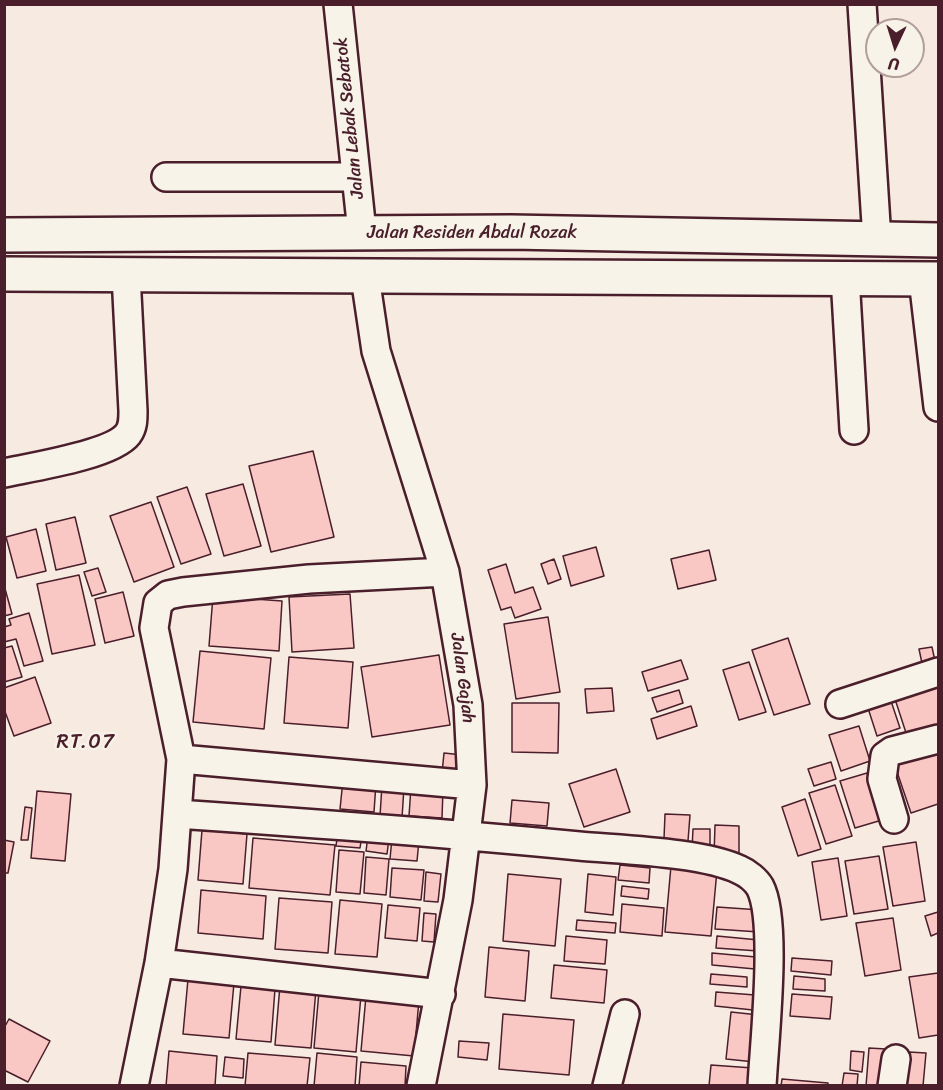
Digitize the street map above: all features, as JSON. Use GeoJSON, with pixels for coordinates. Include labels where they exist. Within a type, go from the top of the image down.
{"type":"FeatureCollection","features":[{"type":"Feature","properties":{"kind":"highway","name":"Jalan Residen Abdul Rozak"},"geometry":{"type":"LineString","coordinates":[[4,235],[512,232],[939,240]]}},
{"type":"Feature","properties":{"kind":"highway"},"geometry":{"type":"LineString","coordinates":[[4,274],[931,279]]}},
{"type":"Feature","properties":{"kind":"street","name":"Jalan Lebak Sebatok"},"geometry":{"type":"LineString","coordinates":[[338,4],[362,232]]}},
{"type":"Feature","properties":{"kind":"street"},"geometry":{"type":"LineString","coordinates":[[862,4],[877,240]]}},
{"type":"Feature","properties":{"kind":"street"},"geometry":{"type":"LineString","coordinates":[[166,177],[356,177]]}},
{"type":"Feature","properties":{"kind":"street"},"geometry":{"type":"LineString","coordinates":[[4,473],[87,455],[127,436],[133,426],[133,411],[126,275]]}},
{"type":"Feature","properties":{"kind":"street","name":"Jalan Gajah"},"geometry":{"type":"LineString","coordinates":[[365,277],[376,351],[445,572],[468,705],[472,785],[458,900],[421,1086]]}},
{"type":"Feature","properties":{"kind":"street"},"geometry":{"type":"LineString","coordinates":[[844,277],[854,430]]}},
{"type":"Feature","properties":{"kind":"street"},"geometry":{"type":"LineString","coordinates":[[931,279],[939,407]]}},
{"type":"Feature","properties":{"kind":"street"},"geometry":{"type":"LineString","coordinates":[[134,1086],[159,963],[172,869],[181,759],[154,628],[158,603],[168,595],[309,579],[445,572]]}},
{"type":"Feature","properties":{"kind":"street"},"geometry":{"type":"LineString","coordinates":[[840,704],[939,672]]}},
{"type":"Feature","properties":{"kind":"street"},"geometry":{"type":"LineString","coordinates":[[894,819],[882,779],[885,756],[892,751],[939,739]]}},
{"type":"Feature","properties":{"kind":"street"},"geometry":{"type":"LineString","coordinates":[[181,759],[472,785]]}},
{"type":"Feature","properties":{"kind":"street"},"geometry":{"type":"LineString","coordinates":[[177,814],[465,835],[685,857],[719,863],[740,870],[760,886],[767,906],[767,999],[762,1086]]}},
{"type":"Feature","properties":{"kind":"street"},"geometry":{"type":"LineString","coordinates":[[159,963],[441,994]]}},
{"type":"Feature","properties":{"kind":"street"},"geometry":{"type":"LineString","coordinates":[[607,1086],[625,1014]]}},
{"type":"Feature","properties":{"kind":"street"},"geometry":{"type":"LineString","coordinates":[[892,1086],[896,1059]]}},
{"type":"Feature","properties":{"kind":"building"},"geometry":{"type":"Polygon","coordinates":[[[313,451],[334,537],[271,552],[249,466],[313,451]]]}},
{"type":"Feature","properties":{"kind":"building"},"geometry":{"type":"Polygon","coordinates":[[[243,484],[261,546],[224,556],[206,494],[243,484]]]}},
{"type":"Feature","properties":{"kind":"building"},"geometry":{"type":"Polygon","coordinates":[[[187,487],[211,554],[181,564],[157,497],[187,487]]]}},
{"type":"Feature","properties":{"kind":"building"},"geometry":{"type":"Polygon","coordinates":[[[151,502],[174,567],[134,582],[110,516],[151,502]]]}},
{"type":"Feature","properties":{"kind":"building"},"geometry":{"type":"Polygon","coordinates":[[[75,517],[86,563],[56,570],[46,524],[75,517]]]}},
{"type":"Feature","properties":{"kind":"building"},"geometry":{"type":"Polygon","coordinates":[[[36,529],[46,571],[17,578],[6,537],[36,529]]]}},
{"type":"Feature","properties":{"kind":"building"},"geometry":{"type":"Polygon","coordinates":[[[596,547],[604,576],[571,586],[563,556],[596,547]]]}},
{"type":"Feature","properties":{"kind":"building"},"geometry":{"type":"Polygon","coordinates":[[[709,550],[716,580],[678,589],[671,559],[709,550]]]}},
{"type":"Feature","properties":{"kind":"building"},"geometry":{"type":"Polygon","coordinates":[[[554,559],[561,579],[548,584],[541,564],[554,559]]]}},
{"type":"Feature","properties":{"kind":"building"},"geometry":{"type":"Polygon","coordinates":[[[506,564],[515,593],[533,587],[541,609],[515,618],[511,607],[501,610],[488,570],[506,564]]]}},
{"type":"Feature","properties":{"kind":"building"},"geometry":{"type":"Polygon","coordinates":[[[98,568],[106,592],[92,596],[84,572],[98,568]]]}},
{"type":"Feature","properties":{"kind":"building"},"geometry":{"type":"Polygon","coordinates":[[[79,575],[95,645],[52,654],[37,584],[79,575]]]}},
{"type":"Feature","properties":{"kind":"building"},"geometry":{"type":"Polygon","coordinates":[[[4,585],[12,614],[4,616],[4,585]]]}},
{"type":"Feature","properties":{"kind":"building"},"geometry":{"type":"Polygon","coordinates":[[[123,592],[134,636],[105,643],[95,599],[123,592]]]}},
{"type":"Feature","properties":{"kind":"building"},"geometry":{"type":"Polygon","coordinates":[[[350,594],[354,648],[292,652],[289,597],[350,594]]]}},
{"type":"Feature","properties":{"kind":"building"},"geometry":{"type":"Polygon","coordinates":[[[213,596],[282,601],[279,651],[209,646],[213,596]]]}},
{"type":"Feature","properties":{"kind":"building"},"geometry":{"type":"Polygon","coordinates":[[[29,613],[43,661],[24,666],[16,639],[4,642],[4,627],[11,625],[9,619],[29,613]]]}},
{"type":"Feature","properties":{"kind":"building"},"geometry":{"type":"Polygon","coordinates":[[[548,617],[560,692],[516,699],[504,624],[548,617]]]}},
{"type":"Feature","properties":{"kind":"building"},"geometry":{"type":"Polygon","coordinates":[[[788,638],[810,704],[774,715],[752,650],[788,638]]]}},
{"type":"Feature","properties":{"kind":"building"},"geometry":{"type":"Polygon","coordinates":[[[12,646],[22,677],[4,682],[4,648],[12,646]]]}},
{"type":"Feature","properties":{"kind":"building"},"geometry":{"type":"Polygon","coordinates":[[[932,647],[936,666],[923,668],[919,649],[932,647]]]}},
{"type":"Feature","properties":{"kind":"building"},"geometry":{"type":"Polygon","coordinates":[[[200,651],[271,658],[264,729],[193,722],[200,651]]]}},
{"type":"Feature","properties":{"kind":"building"},"geometry":{"type":"Polygon","coordinates":[[[439,655],[450,725],[372,737],[361,667],[439,655]]]}},
{"type":"Feature","properties":{"kind":"building"},"geometry":{"type":"Polygon","coordinates":[[[289,657],[353,662],[348,728],[284,723],[289,657]]]}},
{"type":"Feature","properties":{"kind":"building"},"geometry":{"type":"Polygon","coordinates":[[[681,660],[688,679],[648,691],[642,672],[681,660]]]}},
{"type":"Feature","properties":{"kind":"building"},"geometry":{"type":"Polygon","coordinates":[[[749,662],[766,712],[739,720],[723,670],[749,662]]]}},
{"type":"Feature","properties":{"kind":"building"},"geometry":{"type":"Polygon","coordinates":[[[35,677],[51,723],[14,736],[4,709],[4,688],[35,677]]]}},
{"type":"Feature","properties":{"kind":"building"},"geometry":{"type":"Polygon","coordinates":[[[938,685],[938,729],[908,739],[895,699],[938,685]]]}},
{"type":"Feature","properties":{"kind":"building"},"geometry":{"type":"Polygon","coordinates":[[[612,688],[614,711],[587,713],[585,689],[612,688]]]}},
{"type":"Feature","properties":{"kind":"building"},"geometry":{"type":"Polygon","coordinates":[[[679,690],[683,703],[657,712],[652,698],[679,690]]]}},
{"type":"Feature","properties":{"kind":"building"},"geometry":{"type":"Polygon","coordinates":[[[890,698],[900,728],[877,736],[867,705],[890,698]]]}},
{"type":"Feature","properties":{"kind":"building"},"geometry":{"type":"Polygon","coordinates":[[[512,703],[559,703],[558,753],[512,752],[512,703]]]}},
{"type":"Feature","properties":{"kind":"building"},"geometry":{"type":"Polygon","coordinates":[[[691,706],[697,726],[657,739],[651,719],[691,706]]]}},
{"type":"Feature","properties":{"kind":"building"},"geometry":{"type":"Polygon","coordinates":[[[859,726],[870,761],[841,771],[829,735],[859,726]]]}},
{"type":"Feature","properties":{"kind":"building"},"geometry":{"type":"Polygon","coordinates":[[[938,742],[938,804],[911,813],[892,757],[938,742]]]}},
{"type":"Feature","properties":{"kind":"building"},"geometry":{"type":"Polygon","coordinates":[[[444,753],[463,755],[462,775],[442,773],[444,753]]]}},
{"type":"Feature","properties":{"kind":"building"},"geometry":{"type":"Polygon","coordinates":[[[831,762],[836,779],[814,786],[808,769],[831,762]]]}},
{"type":"Feature","properties":{"kind":"building"},"geometry":{"type":"Polygon","coordinates":[[[616,769],[630,812],[584,827],[569,784],[616,769]]]}},
{"type":"Feature","properties":{"kind":"building"},"geometry":{"type":"Polygon","coordinates":[[[867,773],[882,820],[855,828],[840,781],[867,773]]]}},
{"type":"Feature","properties":{"kind":"building"},"geometry":{"type":"Polygon","coordinates":[[[343,780],[376,783],[374,812],[340,809],[343,780]]]}},
{"type":"Feature","properties":{"kind":"building"},"geometry":{"type":"Polygon","coordinates":[[[382,785],[404,787],[402,818],[380,816],[382,785]]]}},
{"type":"Feature","properties":{"kind":"building"},"geometry":{"type":"Polygon","coordinates":[[[835,785],[852,836],[826,844],[809,793],[835,785]]]}},
{"type":"Feature","properties":{"kind":"building"},"geometry":{"type":"Polygon","coordinates":[[[411,787],[443,789],[442,818],[409,816],[411,787]]]}},
{"type":"Feature","properties":{"kind":"building"},"geometry":{"type":"Polygon","coordinates":[[[37,791],[71,794],[65,861],[31,858],[37,791]]]}},
{"type":"Feature","properties":{"kind":"building"},"geometry":{"type":"Polygon","coordinates":[[[805,799],[821,849],[798,856],[782,807],[805,799]]]}},
{"type":"Feature","properties":{"kind":"building"},"geometry":{"type":"Polygon","coordinates":[[[512,800],[549,803],[547,826],[510,823],[512,800]]]}},
{"type":"Feature","properties":{"kind":"building"},"geometry":{"type":"Polygon","coordinates":[[[25,807],[32,808],[28,840],[21,840],[25,807]]]}},
{"type":"Feature","properties":{"kind":"building"},"geometry":{"type":"Polygon","coordinates":[[[665,814],[690,815],[688,841],[664,839],[665,814]]]}},
{"type":"Feature","properties":{"kind":"building"},"geometry":{"type":"Polygon","coordinates":[[[715,825],[739,826],[739,856],[714,856],[715,825]]]}},
{"type":"Feature","properties":{"kind":"building"},"geometry":{"type":"Polygon","coordinates":[[[693,829],[710,829],[710,849],[692,849],[693,829]]]}},
{"type":"Feature","properties":{"kind":"building"},"geometry":{"type":"Polygon","coordinates":[[[202,830],[247,834],[243,884],[198,880],[202,830]]]}},
{"type":"Feature","properties":{"kind":"building"},"geometry":{"type":"Polygon","coordinates":[[[338,832],[362,835],[360,848],[336,846],[338,832]]]}},
{"type":"Feature","properties":{"kind":"building"},"geometry":{"type":"Polygon","coordinates":[[[368,836],[389,839],[387,854],[366,851],[368,836]]]}},
{"type":"Feature","properties":{"kind":"building"},"geometry":{"type":"Polygon","coordinates":[[[253,838],[335,845],[330,895],[249,888],[253,838]]]}},
{"type":"Feature","properties":{"kind":"building"},"geometry":{"type":"Polygon","coordinates":[[[392,838],[419,840],[417,861],[390,859],[392,838]]]}},
{"type":"Feature","properties":{"kind":"building"},"geometry":{"type":"Polygon","coordinates":[[[4,840],[14,842],[8,873],[4,873],[4,840]]]}},
{"type":"Feature","properties":{"kind":"building"},"geometry":{"type":"Polygon","coordinates":[[[916,842],[925,901],[893,906],[883,847],[916,842]]]}},
{"type":"Feature","properties":{"kind":"building"},"geometry":{"type":"Polygon","coordinates":[[[339,850],[364,852],[360,894],[336,892],[339,850]]]}},
{"type":"Feature","properties":{"kind":"building"},"geometry":{"type":"Polygon","coordinates":[[[879,856],[888,909],[854,914],[845,861],[879,856]]]}},
{"type":"Feature","properties":{"kind":"building"},"geometry":{"type":"Polygon","coordinates":[[[366,857],[389,859],[386,895],[364,893],[366,857]]]}},
{"type":"Feature","properties":{"kind":"building"},"geometry":{"type":"Polygon","coordinates":[[[838,858],[847,916],[821,920],[812,862],[838,858]]]}},
{"type":"Feature","properties":{"kind":"building"},"geometry":{"type":"Polygon","coordinates":[[[620,865],[650,868],[649,883],[618,880],[620,865]]]}},
{"type":"Feature","properties":{"kind":"building"},"geometry":{"type":"Polygon","coordinates":[[[671,866],[717,870],[711,936],[665,932],[671,866]]]}},
{"type":"Feature","properties":{"kind":"building"},"geometry":{"type":"Polygon","coordinates":[[[392,868],[424,870],[421,900],[390,897],[392,868]]]}},
{"type":"Feature","properties":{"kind":"building"},"geometry":{"type":"Polygon","coordinates":[[[426,872],[441,874],[438,902],[424,901],[426,872]]]}},
{"type":"Feature","properties":{"kind":"building"},"geometry":{"type":"Polygon","coordinates":[[[508,874],[561,879],[555,946],[503,941],[508,874]]]}},
{"type":"Feature","properties":{"kind":"building"},"geometry":{"type":"Polygon","coordinates":[[[588,874],[616,877],[613,915],[585,912],[588,874]]]}},
{"type":"Feature","properties":{"kind":"building"},"geometry":{"type":"Polygon","coordinates":[[[622,886],[649,889],[648,899],[621,896],[622,886]]]}},
{"type":"Feature","properties":{"kind":"building"},"geometry":{"type":"Polygon","coordinates":[[[201,890],[266,896],[263,939],[198,933],[201,890]]]}},
{"type":"Feature","properties":{"kind":"building"},"geometry":{"type":"Polygon","coordinates":[[[279,898],[332,902],[328,953],[275,949],[279,898]]]}},
{"type":"Feature","properties":{"kind":"building"},"geometry":{"type":"Polygon","coordinates":[[[340,900],[382,904],[377,957],[335,954],[340,900]]]}},
{"type":"Feature","properties":{"kind":"building"},"geometry":{"type":"Polygon","coordinates":[[[622,904],[664,908],[662,936],[620,932],[622,904]]]}},
{"type":"Feature","properties":{"kind":"building"},"geometry":{"type":"Polygon","coordinates":[[[388,905],[420,908],[417,941],[385,938],[388,905]]]}},
{"type":"Feature","properties":{"kind":"building"},"geometry":{"type":"Polygon","coordinates":[[[717,907],[761,910],[759,932],[715,929],[717,907]]]}},
{"type":"Feature","properties":{"kind":"building"},"geometry":{"type":"Polygon","coordinates":[[[938,912],[938,933],[931,936],[925,916],[938,912]]]}},
{"type":"Feature","properties":{"kind":"building"},"geometry":{"type":"Polygon","coordinates":[[[424,913],[436,914],[434,942],[422,941],[424,913]]]}},
{"type":"Feature","properties":{"kind":"building"},"geometry":{"type":"Polygon","coordinates":[[[893,918],[901,970],[865,976],[856,923],[893,918]]]}},
{"type":"Feature","properties":{"kind":"building"},"geometry":{"type":"Polygon","coordinates":[[[577,920],[616,923],[615,933],[576,930],[577,920]]]}},
{"type":"Feature","properties":{"kind":"building"},"geometry":{"type":"Polygon","coordinates":[[[566,936],[607,940],[605,964],[564,961],[566,936]]]}},
{"type":"Feature","properties":{"kind":"building"},"geometry":{"type":"Polygon","coordinates":[[[717,936],[759,940],[758,951],[716,948],[717,936]]]}},
{"type":"Feature","properties":{"kind":"building"},"geometry":{"type":"Polygon","coordinates":[[[489,947],[529,951],[525,1001],[485,997],[489,947]]]}},
{"type":"Feature","properties":{"kind":"building"},"geometry":{"type":"Polygon","coordinates":[[[712,953],[756,957],[755,969],[712,965],[712,953]]]}},
{"type":"Feature","properties":{"kind":"building"},"geometry":{"type":"Polygon","coordinates":[[[792,958],[832,961],[831,975],[791,971],[792,958]]]}},
{"type":"Feature","properties":{"kind":"building"},"geometry":{"type":"Polygon","coordinates":[[[554,965],[607,970],[604,1003],[551,998],[554,965]]]}},
{"type":"Feature","properties":{"kind":"building"},"geometry":{"type":"Polygon","coordinates":[[[938,973],[938,1035],[919,1038],[909,977],[938,973]]]}},
{"type":"Feature","properties":{"kind":"building"},"geometry":{"type":"Polygon","coordinates":[[[711,974],[747,977],[747,987],[710,984],[711,974]]]}},
{"type":"Feature","properties":{"kind":"building"},"geometry":{"type":"Polygon","coordinates":[[[794,976],[825,979],[825,991],[793,989],[794,976]]]}},
{"type":"Feature","properties":{"kind":"building"},"geometry":{"type":"Polygon","coordinates":[[[188,979],[234,983],[229,1038],[183,1034],[188,979]]]}},
{"type":"Feature","properties":{"kind":"building"},"geometry":{"type":"Polygon","coordinates":[[[280,985],[316,989],[311,1048],[275,1045],[280,985]]]}},
{"type":"Feature","properties":{"kind":"building"},"geometry":{"type":"Polygon","coordinates":[[[241,986],[275,989],[271,1042],[236,1039],[241,986]]]}},
{"type":"Feature","properties":{"kind":"building"},"geometry":{"type":"Polygon","coordinates":[[[319,991],[361,995],[356,1052],[314,1048],[319,991]]]}},
{"type":"Feature","properties":{"kind":"building"},"geometry":{"type":"Polygon","coordinates":[[[716,992],[755,995],[753,1010],[715,1006],[716,992]]]}},
{"type":"Feature","properties":{"kind":"building"},"geometry":{"type":"Polygon","coordinates":[[[792,994],[832,997],[830,1019],[790,1016],[792,994]]]}},
{"type":"Feature","properties":{"kind":"building"},"geometry":{"type":"Polygon","coordinates":[[[366,996],[419,1000],[414,1056],[361,1051],[366,996]]]}},
{"type":"Feature","properties":{"kind":"building"},"geometry":{"type":"Polygon","coordinates":[[[731,1012],[759,1015],[755,1062],[726,1059],[731,1012]]]}},
{"type":"Feature","properties":{"kind":"building"},"geometry":{"type":"Polygon","coordinates":[[[503,1014],[574,1020],[569,1075],[499,1069],[503,1014]]]}},
{"type":"Feature","properties":{"kind":"building"},"geometry":{"type":"Polygon","coordinates":[[[9,1019],[50,1041],[28,1082],[4,1070],[4,1028],[9,1019]]]}},
{"type":"Feature","properties":{"kind":"building"},"geometry":{"type":"Polygon","coordinates":[[[459,1041],[489,1043],[487,1060],[458,1057],[459,1041]]]}},
{"type":"Feature","properties":{"kind":"building"},"geometry":{"type":"Polygon","coordinates":[[[869,1048],[886,1049],[883,1086],[866,1086],[869,1048]]]}},
{"type":"Feature","properties":{"kind":"building"},"geometry":{"type":"Polygon","coordinates":[[[169,1051],[217,1056],[215,1086],[166,1086],[169,1051]]]}},
{"type":"Feature","properties":{"kind":"building"},"geometry":{"type":"Polygon","coordinates":[[[851,1051],[864,1052],[862,1072],[850,1070],[851,1051]]]}},
{"type":"Feature","properties":{"kind":"building"},"geometry":{"type":"Polygon","coordinates":[[[909,1052],[926,1053],[923,1086],[906,1086],[909,1052]]]}},
{"type":"Feature","properties":{"kind":"building"},"geometry":{"type":"Polygon","coordinates":[[[248,1053],[310,1058],[307,1086],[245,1086],[248,1053]]]}},
{"type":"Feature","properties":{"kind":"building"},"geometry":{"type":"Polygon","coordinates":[[[317,1053],[357,1057],[355,1086],[314,1086],[317,1053]]]}},
{"type":"Feature","properties":{"kind":"building"},"geometry":{"type":"Polygon","coordinates":[[[225,1057],[244,1059],[243,1078],[223,1076],[225,1057]]]}},
{"type":"Feature","properties":{"kind":"building"},"geometry":{"type":"Polygon","coordinates":[[[361,1062],[406,1066],[405,1086],[359,1086],[361,1062]]]}},
{"type":"Feature","properties":{"kind":"building"},"geometry":{"type":"Polygon","coordinates":[[[711,1065],[753,1068],[751,1086],[709,1086],[711,1065]]]}},
{"type":"Feature","properties":{"kind":"building"},"geometry":{"type":"Polygon","coordinates":[[[844,1073],[858,1074],[857,1086],[842,1086],[844,1073]]]}},
{"type":"Feature","properties":{"kind":"building"},"geometry":{"type":"Polygon","coordinates":[[[782,1079],[828,1083],[828,1086],[781,1086],[782,1079]]]}},
{"type":"Feature","properties":{"kind":"district","name":"RT.07"},"geometry":{"type":"Point","coordinates":[86,743]}}]}
